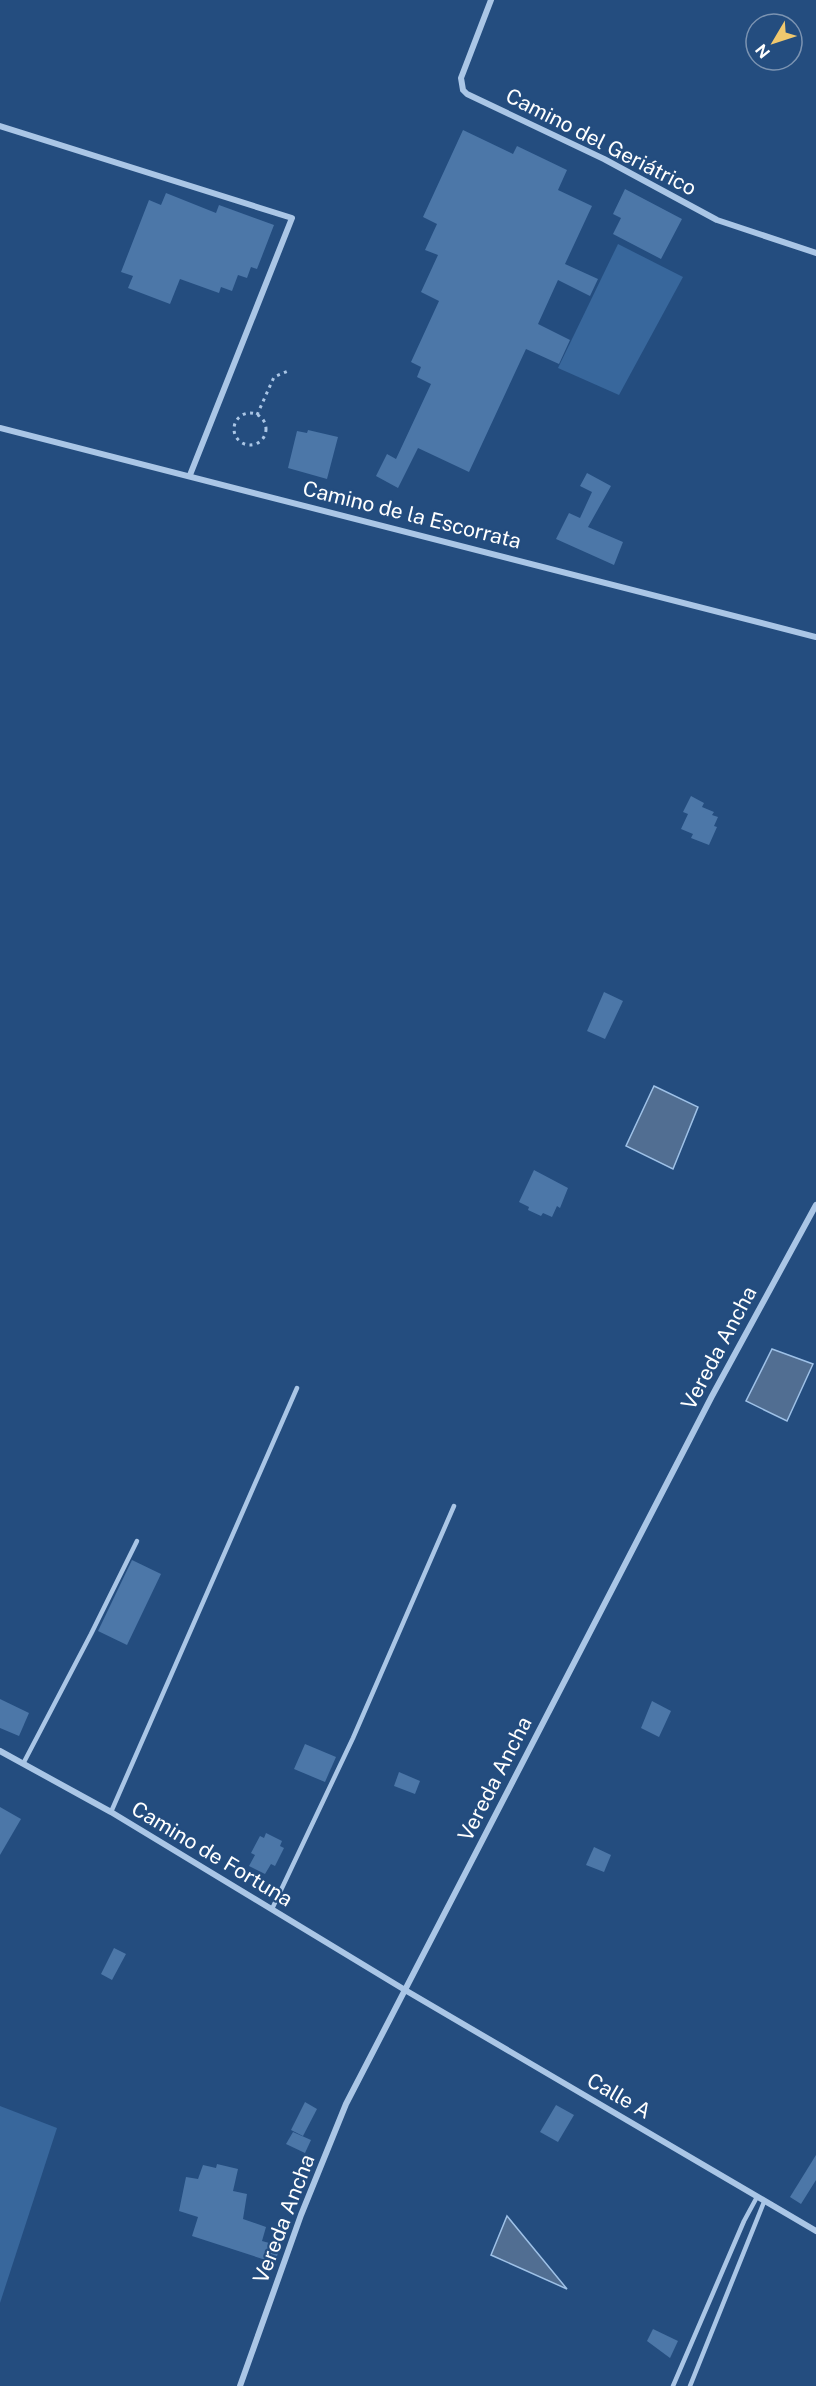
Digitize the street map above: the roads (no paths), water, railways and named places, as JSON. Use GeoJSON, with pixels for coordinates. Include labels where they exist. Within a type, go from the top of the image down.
{"type":"FeatureCollection","features":[{"type":"Feature","properties":{"kind":"street","name":"Camino del Geriátrico"},"geometry":{"type":"LineString","coordinates":[[491,0],[461,78],[462,90],[467,94],[604,159],[717,220],[816,253]]}},
{"type":"Feature","properties":{"kind":"street"},"geometry":{"type":"LineString","coordinates":[[0,126],[292,218],[190,475]]}},
{"type":"Feature","properties":{"kind":"street","name":"Camino de la Escorrata"},"geometry":{"type":"LineString","coordinates":[[0,428],[816,637]]}},
{"type":"Feature","properties":{"kind":"street","name":"Vereda Ancha"},"geometry":{"type":"LineString","coordinates":[[240,2386],[301,2216],[346,2104],[712,1396],[816,1205]]}},
{"type":"Feature","properties":{"kind":"street","name":"Camino de Fortuna"},"geometry":{"type":"LineString","coordinates":[[0,1750],[111,1812],[405,1990]]}},
{"type":"Feature","properties":{"kind":"street","name":"Calle A"},"geometry":{"type":"LineString","coordinates":[[405,1990],[816,2231]]}},
{"type":"Feature","properties":{"kind":"lane"},"geometry":{"type":"LineString","coordinates":[[111,1812],[297,1388]]}},
{"type":"Feature","properties":{"kind":"lane"},"geometry":{"type":"LineString","coordinates":[[272,1909],[353,1738],[453,1506]]}},
{"type":"Feature","properties":{"kind":"lane"},"geometry":{"type":"LineString","coordinates":[[24,1762],[137,1541]]}},
{"type":"Feature","properties":{"kind":"lane"},"geometry":{"type":"LineString","coordinates":[[673,2386],[744,2221],[757,2197]]}},
{"type":"Feature","properties":{"kind":"lane"},"geometry":{"type":"LineString","coordinates":[[690,2386],[764,2202]]}}]}
